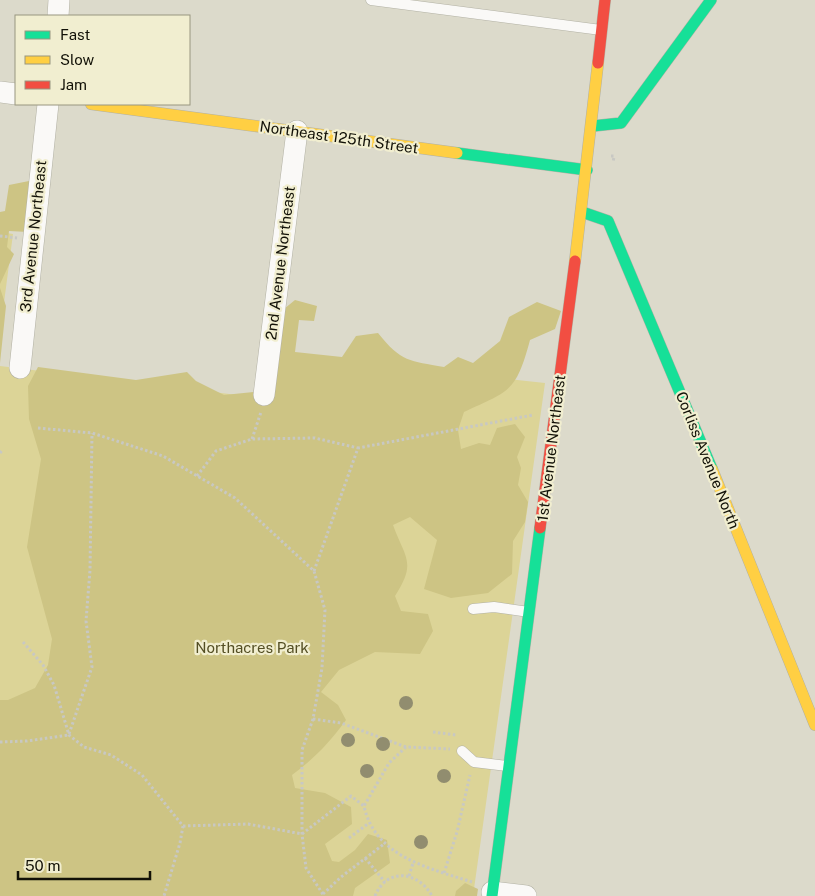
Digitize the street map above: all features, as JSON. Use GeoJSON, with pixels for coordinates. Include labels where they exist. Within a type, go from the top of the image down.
{"type":"FeatureCollection","features":[{"type":"Feature","properties":{"kind":"street"},"geometry":{"type":"LineString","coordinates":[[58,15],[59,0]]}},
{"type":"Feature","properties":{"kind":"street","name":"1st Avenue Northeast"},"geometry":{"type":"LineString","coordinates":[[487,891],[508,766],[530,612],[588,170],[605,0]]}},
{"type":"Feature","properties":{"kind":"street"},"geometry":{"type":"LineString","coordinates":[[593,126],[621,123],[711,0]]}},
{"type":"Feature","properties":{"kind":"street"},"geometry":{"type":"LineString","coordinates":[[0,92],[15,94]]}},
{"type":"Feature","properties":{"kind":"street","name":"3rd Avenue Northeast"},"geometry":{"type":"LineString","coordinates":[[20,368],[48,105]]}},
{"type":"Feature","properties":{"kind":"street","name":"Northeast 125th Street"},"geometry":{"type":"LineString","coordinates":[[99,105],[588,170]]}},
{"type":"Feature","properties":{"kind":"street","name":"2nd Avenue Northeast"},"geometry":{"type":"LineString","coordinates":[[264,395],[297,131]]}},
{"type":"Feature","properties":{"kind":"street","name":"Corliss Avenue North"},"geometry":{"type":"LineString","coordinates":[[582,212],[608,221],[724,498],[815,725]]}},
{"type":"Feature","properties":{"kind":"street"},"geometry":{"type":"LineString","coordinates":[[487,891],[526,896]]}},
{"type":"Feature","properties":{"kind":"lane"},"geometry":{"type":"LineString","coordinates":[[371,0],[602,30]]}},
{"type":"Feature","properties":{"kind":"lane"},"geometry":{"type":"LineString","coordinates":[[473,609],[494,607],[530,612]]}},
{"type":"Feature","properties":{"kind":"lane"},"geometry":{"type":"LineString","coordinates":[[462,751],[474,762],[508,766]]}},
{"type":"Feature","properties":{"kind":"path"},"geometry":{"type":"LineString","coordinates":[[613,163],[614,156]]}},
{"type":"Feature","properties":{"kind":"path"},"geometry":{"type":"LineString","coordinates":[[0,236],[16,238]]}},
{"type":"Feature","properties":{"kind":"path"},"geometry":{"type":"LineString","coordinates":[[252,439],[264,406],[264,395]]}},
{"type":"Feature","properties":{"kind":"path"},"geometry":{"type":"LineString","coordinates":[[197,476],[216,451],[252,439],[314,438],[358,448],[542,413]]}},
{"type":"Feature","properties":{"kind":"path"},"geometry":{"type":"LineString","coordinates":[[38,428],[92,433],[163,456],[235,498],[314,571],[325,610],[322,668],[313,719],[302,750],[302,834],[306,868],[323,895],[384,844]]}},
{"type":"Feature","properties":{"kind":"path"},"geometry":{"type":"LineString","coordinates":[[69,735],[92,667],[86,620],[90,570],[92,433]]}},
{"type":"Feature","properties":{"kind":"path"},"geometry":{"type":"LineString","coordinates":[[314,571],[358,448]]}},
{"type":"Feature","properties":{"kind":"path"},"geometry":{"type":"LineString","coordinates":[[0,453],[3,449]]}},
{"type":"Feature","properties":{"kind":"path"},"geometry":{"type":"LineString","coordinates":[[22,642],[43,665],[54,685],[69,735],[84,747],[112,755],[142,775],[182,826],[180,843],[164,896]]}},
{"type":"Feature","properties":{"kind":"path"},"geometry":{"type":"LineString","coordinates":[[313,719],[341,723],[406,747],[462,751]]}},
{"type":"Feature","properties":{"kind":"path"},"geometry":{"type":"LineString","coordinates":[[433,732],[456,735]]}},
{"type":"Feature","properties":{"kind":"path"},"geometry":{"type":"LineString","coordinates":[[0,742],[27,741],[69,735]]}},
{"type":"Feature","properties":{"kind":"path"},"geometry":{"type":"LineString","coordinates":[[364,806],[389,763],[406,747]]}},
{"type":"Feature","properties":{"kind":"path"},"geometry":{"type":"LineString","coordinates":[[444,873],[457,832],[474,762]]}},
{"type":"Feature","properties":{"kind":"path"},"geometry":{"type":"LineString","coordinates":[[182,826],[248,824],[302,834],[351,796],[364,806],[369,823],[384,844],[413,862],[487,891]]}},
{"type":"Feature","properties":{"kind":"path"},"geometry":{"type":"LineString","coordinates":[[349,838],[369,823]]}},
{"type":"Feature","properties":{"kind":"path"},"geometry":{"type":"LineString","coordinates":[[365,858],[385,882]]}},
{"type":"Feature","properties":{"kind":"path"},"geometry":{"type":"LineString","coordinates":[[409,876],[413,862]]}},
{"type":"Feature","properties":{"kind":"path"},"geometry":{"type":"LineString","coordinates":[[374,896],[385,882],[399,876],[409,876],[419,880],[427,887],[432,896]]}},
{"type":"Feature","properties":{"kind":"green space"},"geometry":{"type":"Polygon","coordinates":[[[34,180],[28,232],[9,231],[7,247],[14,254],[0,284],[0,212],[5,211],[9,185],[34,180]]]}},
{"type":"Feature","properties":{"kind":"green space"},"geometry":{"type":"Polygon","coordinates":[[[0,232],[13,234],[0,333],[0,232]]]}},
{"type":"Feature","properties":{"kind":"green space"},"geometry":{"type":"Polygon","coordinates":[[[0,288],[6,306],[0,363],[0,288]]]}},
{"type":"Feature","properties":{"kind":"green space","name":"Northacres Park"},"geometry":{"type":"Polygon","coordinates":[[[295,300],[317,306],[314,321],[299,320],[295,352],[342,357],[356,336],[378,333],[393,350],[407,359],[444,367],[458,357],[473,363],[500,341],[509,317],[537,302],[561,311],[555,329],[530,340],[520,370],[509,388],[492,399],[464,412],[458,430],[461,449],[479,443],[490,445],[497,428],[515,424],[525,437],[517,457],[521,468],[518,485],[528,502],[525,522],[513,541],[512,574],[488,593],[451,598],[424,589],[437,540],[410,517],[393,525],[407,560],[406,575],[395,596],[401,611],[428,614],[433,631],[420,654],[375,652],[339,670],[321,692],[338,705],[346,720],[321,750],[292,775],[295,788],[325,793],[351,807],[352,824],[325,844],[332,861],[339,862],[355,850],[368,834],[387,840],[390,863],[355,888],[353,896],[0,896],[0,700],[8,700],[35,688],[48,665],[52,639],[27,547],[41,459],[29,419],[28,386],[38,367],[136,380],[187,372],[196,381],[224,395],[275,390],[284,309],[295,300]]]}},
{"type":"Feature","properties":{"kind":"green space","name":"Northacres Park"},"geometry":{"type":"Polygon","coordinates":[[[277,354],[545,383],[473,896],[0,896],[0,366],[271,399],[277,354]]]}},
{"type":"Feature","properties":{"kind":"green space"},"geometry":{"type":"Polygon","coordinates":[[[465,883],[478,889],[477,896],[455,896],[456,891],[465,883]]]}},
{"type":"Feature","properties":{"kind":"traffic: fast"},"geometry":{"type":"LineString","coordinates":[[593,126],[621,123],[711,0]]}},
{"type":"Feature","properties":{"kind":"traffic: fast"},"geometry":{"type":"LineString","coordinates":[[457,153],[587,170]]}},
{"type":"Feature","properties":{"kind":"traffic: fast"},"geometry":{"type":"LineString","coordinates":[[582,212],[608,221],[712,469]]}},
{"type":"Feature","properties":{"kind":"traffic: fast"},"geometry":{"type":"LineString","coordinates":[[492,896],[540,528]]}},
{"type":"Feature","properties":{"kind":"traffic: slow"},"geometry":{"type":"LineString","coordinates":[[575,261],[598,63]]}},
{"type":"Feature","properties":{"kind":"traffic: slow"},"geometry":{"type":"LineString","coordinates":[[98,105],[457,153]]}},
{"type":"Feature","properties":{"kind":"traffic: slow"},"geometry":{"type":"LineString","coordinates":[[712,469],[815,725]]}},
{"type":"Feature","properties":{"kind":"traffic: jam"},"geometry":{"type":"LineString","coordinates":[[598,63],[605,0]]}},
{"type":"Feature","properties":{"kind":"traffic: jam"},"geometry":{"type":"LineString","coordinates":[[540,528],[575,261]]}}]}
